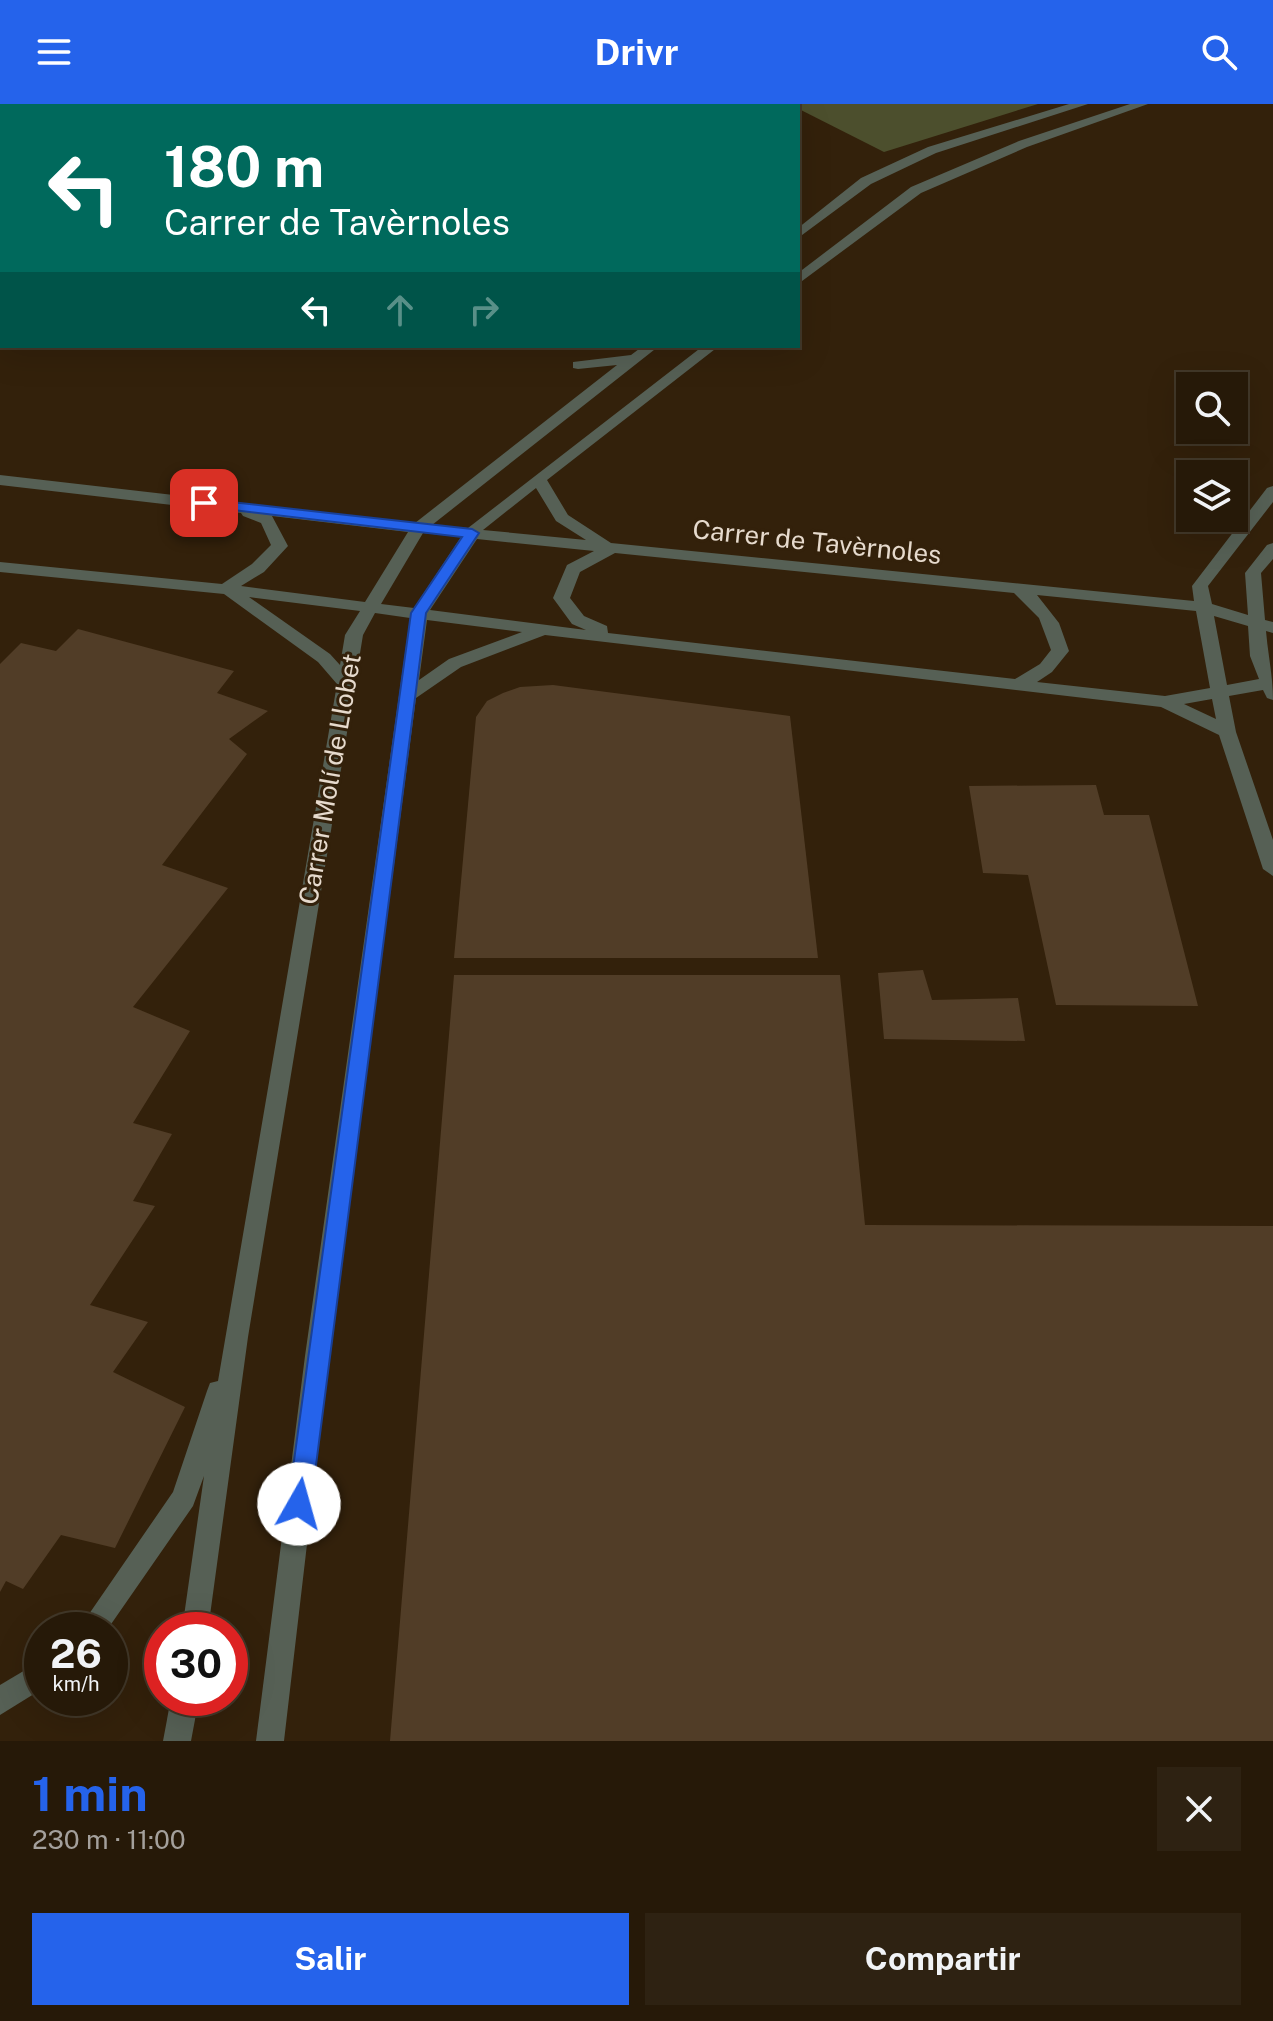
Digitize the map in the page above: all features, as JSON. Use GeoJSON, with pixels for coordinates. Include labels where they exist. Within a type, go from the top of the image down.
{"type":"FeatureCollection","features":[{"type":"Feature","properties":{"kind":"street"},"geometry":{"type":"LineString","coordinates":[[800,232],[866,181],[932,150],[1082,104]]}},
{"type":"Feature","properties":{"kind":"street"},"geometry":{"type":"LineString","coordinates":[[800,278],[916,190],[1023,144],[1142,104]]}},
{"type":"Feature","properties":{"kind":"street","name":"Carrer Molí de Llobet"},"geometry":{"type":"LineString","coordinates":[[198,1612],[236,1337],[354,635],[418,528],[486,472],[649,348]]}},
{"type":"Feature","properties":{"kind":"street"},"geometry":{"type":"LineString","coordinates":[[270,1741],[317,1356],[419,613],[477,526],[709,348]]}},
{"type":"Feature","properties":{"kind":"street"},"geometry":{"type":"LineString","coordinates":[[578,365],[635,359]]}},
{"type":"Feature","properties":{"kind":"street","name":"Carrer de Tavèrnoles"},"geometry":{"type":"LineString","coordinates":[[538,479],[562,518],[611,548]]}},
{"type":"Feature","properties":{"kind":"street","name":"Carrer de Tavèrnoles"},"geometry":{"type":"LineString","coordinates":[[0,480],[418,528],[1203,607],[1265,625]]}},
{"type":"Feature","properties":{"kind":"street"},"geometry":{"type":"LineString","coordinates":[[1273,491],[1200,586],[1227,732],[1273,869]]}},
{"type":"Feature","properties":{"kind":"street","name":"Carrer de Tavèrnoles"},"geometry":{"type":"LineString","coordinates":[[225,589],[258,568],[280,546],[268,520],[233,507]]}},
{"type":"Feature","properties":{"kind":"street"},"geometry":{"type":"LineString","coordinates":[[611,548],[573,569],[561,598],[578,620],[624,640]]}},
{"type":"Feature","properties":{"kind":"street"},"geometry":{"type":"LineString","coordinates":[[0,567],[225,589],[624,640],[1165,702],[1220,692],[1271,689],[1259,656],[1265,625],[1253,573],[1273,548]]}},
{"type":"Feature","properties":{"kind":"street"},"geometry":{"type":"LineString","coordinates":[[0,577],[20,569]]}},
{"type":"Feature","properties":{"kind":"street"},"geometry":{"type":"LineString","coordinates":[[1018,588],[1041,607],[1057,632],[1060,651],[1046,668],[1020,684]]}},
{"type":"Feature","properties":{"kind":"street"},"geometry":{"type":"LineString","coordinates":[[225,589],[324,658],[346,683]]}},
{"type":"Feature","properties":{"kind":"street"},"geometry":{"type":"LineString","coordinates":[[407,696],[455,663],[546,630]]}},
{"type":"Feature","properties":{"kind":"street"},"geometry":{"type":"LineString","coordinates":[[1165,702],[1227,732]]}},
{"type":"Feature","properties":{"kind":"street","name":"Carrer Molí de Llobet"},"geometry":{"type":"LineString","coordinates":[[104,1612],[184,1498],[236,1337]]}},
{"type":"Feature","properties":{"kind":"street"},"geometry":{"type":"LineString","coordinates":[[0,1701],[24,1685]]}},
{"type":"Feature","properties":{"kind":"street"},"geometry":{"type":"LineString","coordinates":[[177,1741],[182,1716]]}},
{"type":"Feature","properties":{"kind":"green space"},"geometry":{"type":"Polygon","coordinates":[[[800,104],[1038,104],[884,152],[800,110],[800,104]]]}},
{"type":"Feature","properties":{"kind":"building"},"geometry":{"type":"Polygon","coordinates":[[[78,629],[234,671],[217,693],[268,711],[229,739],[247,754],[162,865],[228,888],[133,1007],[190,1031],[133,1123],[172,1134],[133,1201],[155,1206],[90,1305],[148,1322],[113,1372],[185,1407],[115,1548],[61,1535],[23,1589],[6,1581],[0,1592],[0,664],[21,643],[56,651],[78,629]]]}},
{"type":"Feature","properties":{"kind":"building"},"geometry":{"type":"Polygon","coordinates":[[[553,685],[790,716],[818,958],[454,958],[476,717],[487,701],[503,693],[520,687],[553,685]]]}},
{"type":"Feature","properties":{"kind":"building"},"geometry":{"type":"Polygon","coordinates":[[[1096,785],[1104,815],[1149,815],[1198,1006],[1056,1005],[1028,875],[983,873],[969,786],[1096,785]]]}},
{"type":"Feature","properties":{"kind":"building"},"geometry":{"type":"Polygon","coordinates":[[[923,970],[932,1000],[1018,998],[1025,1041],[884,1039],[878,973],[923,970]]]}},
{"type":"Feature","properties":{"kind":"building"},"geometry":{"type":"Polygon","coordinates":[[[454,975],[840,975],[865,1225],[1273,1226],[1273,1741],[390,1741],[454,975]]]}},
{"type":"Feature","properties":{"kind":"route"},"geometry":{"type":"LineString","coordinates":[[204,503],[472,533],[419,613],[299,1504]]}}]}
